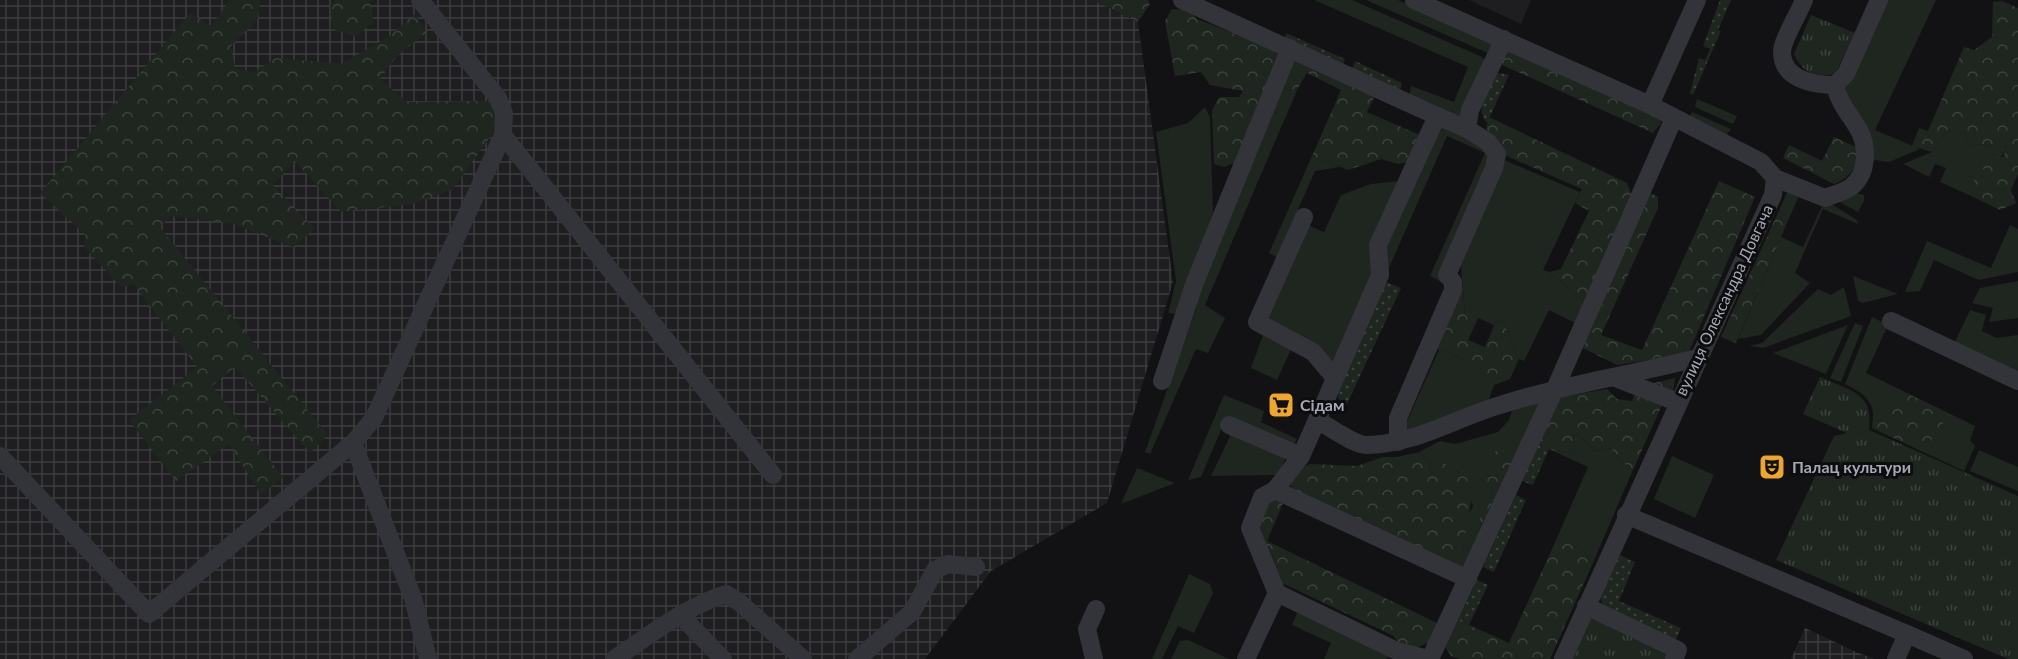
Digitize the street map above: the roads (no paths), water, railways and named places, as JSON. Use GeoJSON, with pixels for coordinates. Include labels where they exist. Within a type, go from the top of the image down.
{"type":"FeatureCollection","features":[{"type":"Feature","properties":{"kind":"street"},"geometry":{"type":"LineString","coordinates":[[0,456],[148,614],[353,443],[374,418],[503,135],[504,113],[498,98],[420,0]]}},
{"type":"Feature","properties":{"kind":"street"},"geometry":{"type":"LineString","coordinates":[[1414,0],[1650,105],[1761,162],[1774,178],[1825,198],[1852,186],[1865,164],[1861,133],[1839,102],[1835,85]]}},
{"type":"Feature","properties":{"kind":"street"},"geometry":{"type":"LineString","coordinates":[[1650,105],[1697,0]]}},
{"type":"Feature","properties":{"kind":"street"},"geometry":{"type":"LineString","coordinates":[[1804,0],[1782,50],[1785,67],[1800,79],[1817,85],[1835,85],[1846,74],[1879,0]]}},
{"type":"Feature","properties":{"kind":"street"},"geometry":{"type":"LineString","coordinates":[[1186,1],[1467,129],[1488,142],[1497,154],[1494,168],[1448,275],[1453,282],[1453,290],[1398,418],[1398,442]]}},
{"type":"Feature","properties":{"kind":"street"},"geometry":{"type":"LineString","coordinates":[[1467,129],[1470,110],[1504,39]]}},
{"type":"Feature","properties":{"kind":"street"},"geometry":{"type":"LineString","coordinates":[[1162,381],[1195,282],[1290,48]]}},
{"type":"Feature","properties":{"kind":"street"},"geometry":{"type":"LineString","coordinates":[[1437,116],[1378,245],[1380,275],[1301,456],[1275,490],[1262,497],[1250,528],[1277,593],[1395,655],[1429,659],[1555,389],[1674,118]]}},
{"type":"Feature","properties":{"kind":"street"},"geometry":{"type":"LineString","coordinates":[[503,135],[773,475]]}},
{"type":"Feature","properties":{"kind":"street","name":"вулиця Олександра Довгача"},"geometry":{"type":"LineString","coordinates":[[1563,659],[1677,402],[1773,195],[1774,178]]}},
{"type":"Feature","properties":{"kind":"street"},"geometry":{"type":"LineString","coordinates":[[1304,217],[1257,322],[1313,352],[1334,377]]}},
{"type":"Feature","properties":{"kind":"street"},"geometry":{"type":"LineString","coordinates":[[1891,321],[2018,381]]}},
{"type":"Feature","properties":{"kind":"street"},"geometry":{"type":"LineString","coordinates":[[1317,420],[1363,445],[1398,442],[1496,406],[1555,389],[1616,378],[1697,358]]}},
{"type":"Feature","properties":{"kind":"street"},"geometry":{"type":"LineString","coordinates":[[1616,378],[1677,402]]}},
{"type":"Feature","properties":{"kind":"street"},"geometry":{"type":"LineString","coordinates":[[1229,425],[1301,456]]}},
{"type":"Feature","properties":{"kind":"street"},"geometry":{"type":"LineString","coordinates":[[353,443],[413,598],[428,659]]}},
{"type":"Feature","properties":{"kind":"street"},"geometry":{"type":"LineString","coordinates":[[1275,490],[1468,579]]}},
{"type":"Feature","properties":{"kind":"street"},"geometry":{"type":"LineString","coordinates":[[1626,515],[1965,659]]}},
{"type":"Feature","properties":{"kind":"street"},"geometry":{"type":"LineString","coordinates":[[857,659],[912,612],[934,570],[948,564],[976,567]]}},
{"type":"Feature","properties":{"kind":"street"},"geometry":{"type":"LineString","coordinates":[[1246,659],[1277,593]]}},
{"type":"Feature","properties":{"kind":"street"},"geometry":{"type":"LineString","coordinates":[[628,656],[681,616],[714,597],[726,594],[739,602],[803,659]]}},
{"type":"Feature","properties":{"kind":"street"},"geometry":{"type":"LineString","coordinates":[[1586,606],[1678,650],[1674,659]]}},
{"type":"Feature","properties":{"kind":"street"},"geometry":{"type":"LineString","coordinates":[[1094,659],[1087,629],[1096,609]]}},
{"type":"Feature","properties":{"kind":"street"},"geometry":{"type":"LineString","coordinates":[[681,616],[723,659]]}},
{"type":"Feature","properties":{"kind":"street"},"geometry":{"type":"LineString","coordinates":[[1896,659],[1907,634]]}},
{"type":"Feature","properties":{"kind":"place","name":"Сідам"},"geometry":{"type":"Point","coordinates":[1281,405]}},
{"type":"Feature","properties":{"kind":"place","name":"Палац культури"},"geometry":{"type":"Point","coordinates":[1772,467]}}]}
